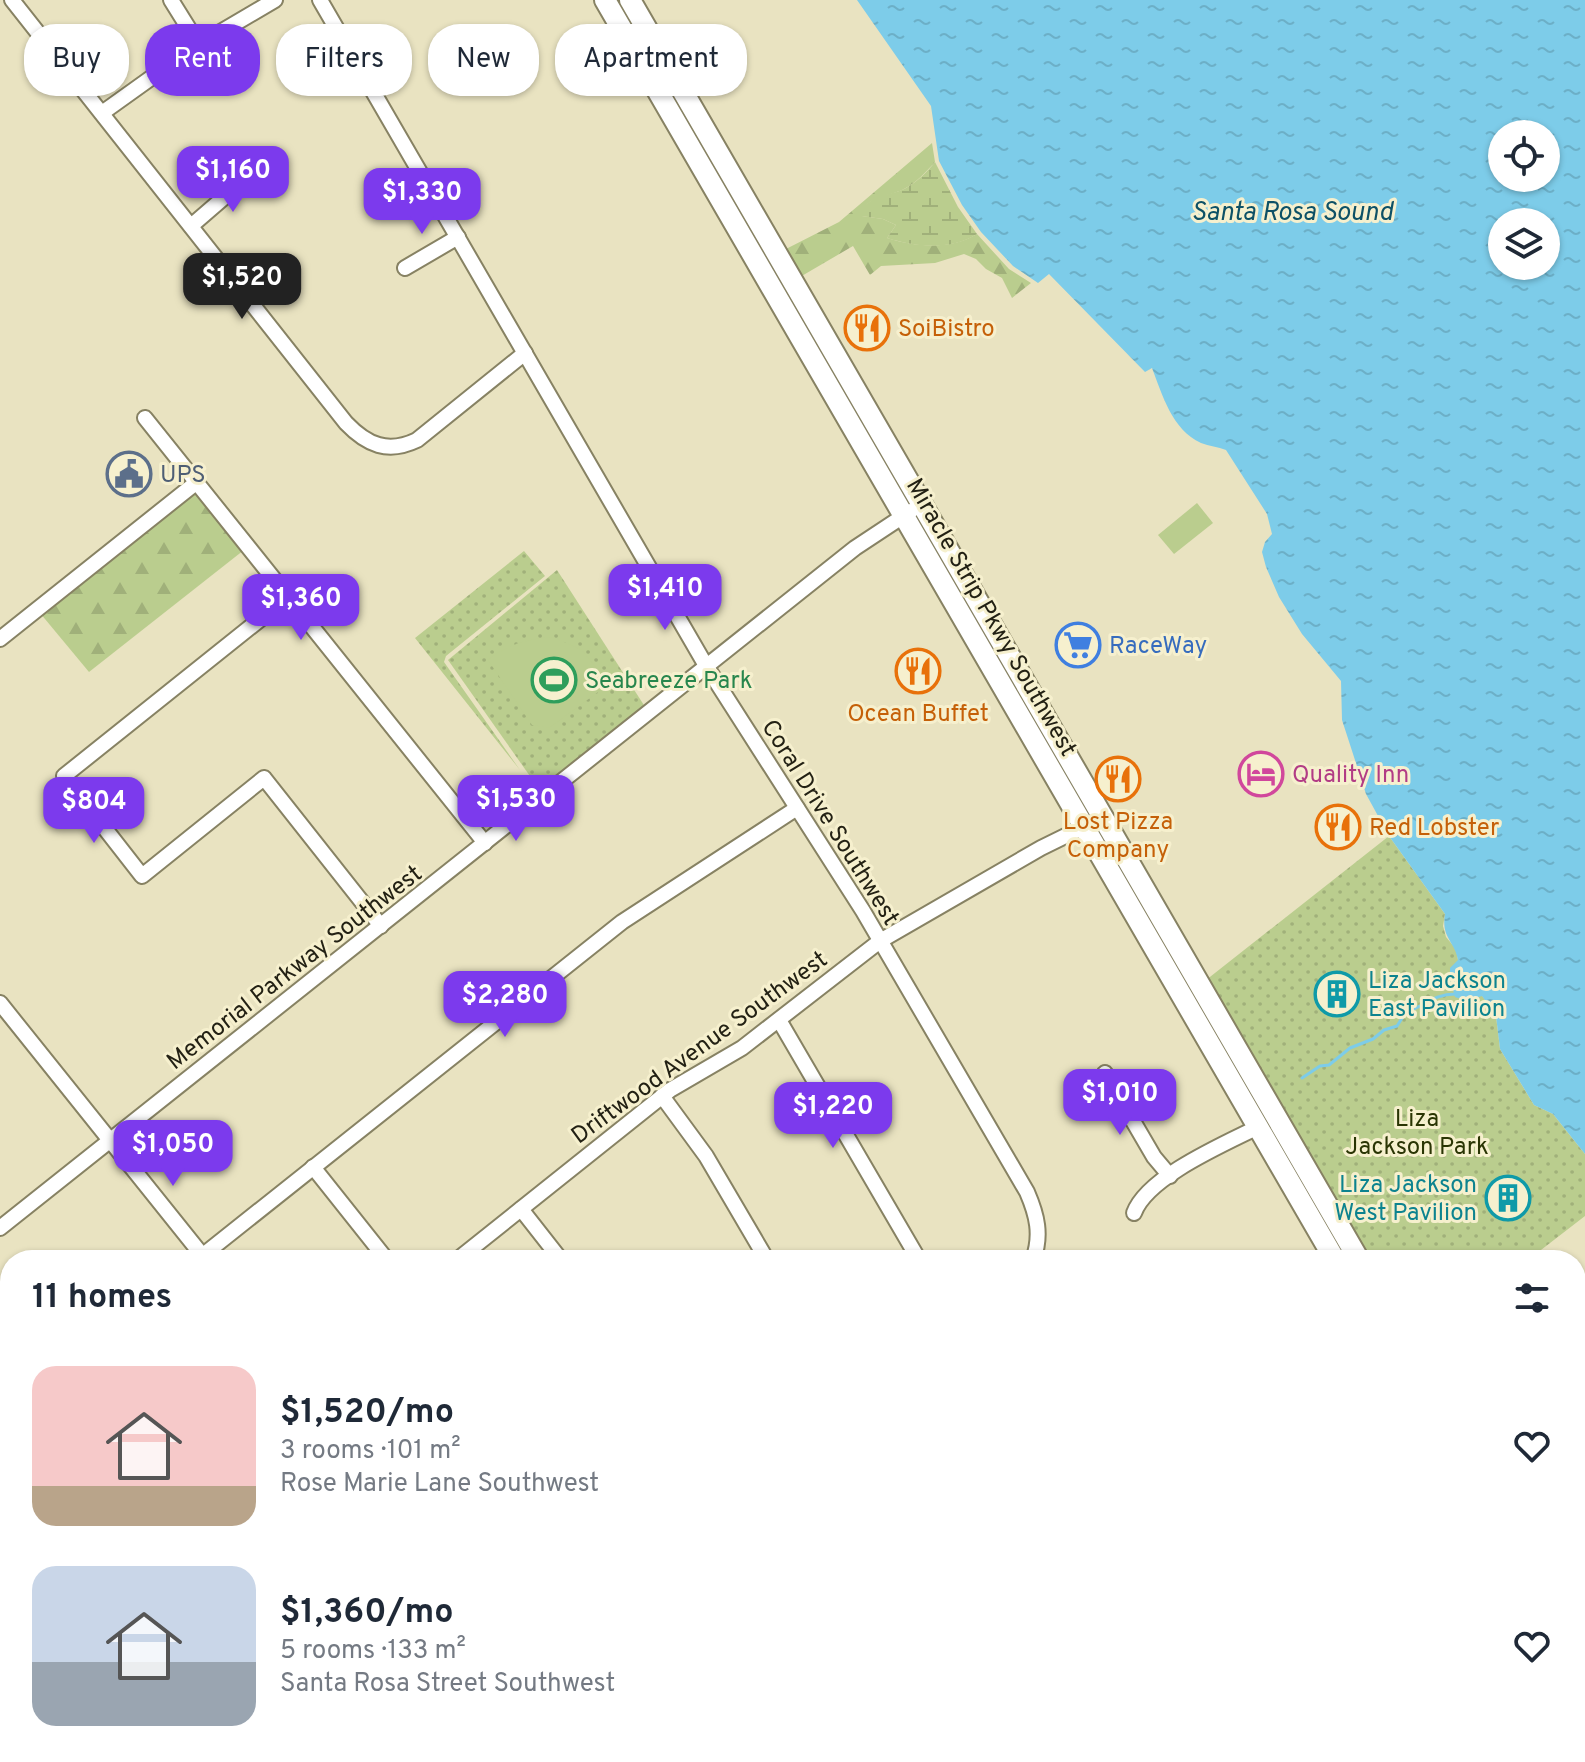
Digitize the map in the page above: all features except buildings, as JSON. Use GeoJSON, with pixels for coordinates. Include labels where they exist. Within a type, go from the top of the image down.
{"type":"FeatureCollection","features":[{"type":"Feature","properties":{"kind":"highway","name":"Miracle Strip Pkwy Southwest"},"geometry":{"type":"LineString","coordinates":[[605,0],[1329,1250]]}},
{"type":"Feature","properties":{"kind":"highway","name":"Miracle Strip Pkwy Southwest"},"geometry":{"type":"LineString","coordinates":[[630,0],[1353,1250]]}},
{"type":"Feature","properties":{"kind":"street"},"geometry":{"type":"LineString","coordinates":[[12,0],[346,423],[368,442],[397,448],[417,440],[525,353]]}},
{"type":"Feature","properties":{"kind":"street"},"geometry":{"type":"LineString","coordinates":[[171,0],[186,24]]}},
{"type":"Feature","properties":{"kind":"street"},"geometry":{"type":"LineString","coordinates":[[234,24],[275,0]]}},
{"type":"Feature","properties":{"kind":"street","name":"Coral Drive Southwest"},"geometry":{"type":"LineString","coordinates":[[320,0],[707,667],[880,941],[1027,1192],[1037,1222],[1036,1250]]}},
{"type":"Feature","properties":{"kind":"street"},"geometry":{"type":"LineString","coordinates":[[102,113],[145,83]]}},
{"type":"Feature","properties":{"kind":"street"},"geometry":{"type":"LineString","coordinates":[[191,226],[250,175]]}},
{"type":"Feature","properties":{"kind":"street"},"geometry":{"type":"LineString","coordinates":[[405,268],[458,237]]}},
{"type":"Feature","properties":{"kind":"street"},"geometry":{"type":"LineString","coordinates":[[145,418],[485,843]]}},
{"type":"Feature","properties":{"kind":"street"},"geometry":{"type":"LineString","coordinates":[[0,639],[197,482]]}},
{"type":"Feature","properties":{"kind":"street","name":"Memorial Parkway Southwest"},"geometry":{"type":"LineString","coordinates":[[0,1228],[855,548],[922,505]]}},
{"type":"Feature","properties":{"kind":"street"},"geometry":{"type":"LineString","coordinates":[[288,597],[64,776],[142,876],[264,778],[381,926]]}},
{"type":"Feature","properties":{"kind":"street"},"geometry":{"type":"LineString","coordinates":[[214,1250],[313,1167],[622,922],[797,808]]}},
{"type":"Feature","properties":{"kind":"street","name":"Driftwood Avenue Southwest"},"geometry":{"type":"LineString","coordinates":[[470,1250],[662,1096],[735,1053],[880,941],[1041,848],[1104,817]]}},
{"type":"Feature","properties":{"kind":"street"},"geometry":{"type":"LineString","coordinates":[[0,1003],[198,1250]]}},
{"type":"Feature","properties":{"kind":"street"},"geometry":{"type":"LineString","coordinates":[[779,1020],[913,1250]]}},
{"type":"Feature","properties":{"kind":"street"},"geometry":{"type":"LineString","coordinates":[[1105,1073],[1154,1157],[1170,1176]]}},
{"type":"Feature","properties":{"kind":"street"},"geometry":{"type":"LineString","coordinates":[[662,1096],[706,1156],[761,1250]]}},
{"type":"Feature","properties":{"kind":"street"},"geometry":{"type":"LineString","coordinates":[[1134,1213],[1139,1202],[1186,1164],[1258,1127]]}},
{"type":"Feature","properties":{"kind":"street"},"geometry":{"type":"LineString","coordinates":[[313,1167],[379,1250]]}},
{"type":"Feature","properties":{"kind":"street"},"geometry":{"type":"LineString","coordinates":[[521,1209],[553,1250]]}},
{"type":"Feature","properties":{"kind":"green space"},"geometry":{"type":"Polygon","coordinates":[[[932,143],[935,162],[928,170],[904,189],[873,200],[862,216],[883,219],[896,225],[887,238],[909,243],[944,245],[977,234],[1009,269],[1031,283],[1012,298],[1002,278],[964,254],[935,263],[881,266],[870,275],[853,246],[800,277],[784,250],[839,222],[932,143]]]}},
{"type":"Feature","properties":{"kind":"green space"},"geometry":{"type":"Polygon","coordinates":[[[935,162],[958,207],[977,234],[944,245],[910,244],[887,238],[896,225],[883,219],[861,216],[867,204],[882,195],[910,186],[935,162]]]}},
{"type":"Feature","properties":{"kind":"green space"},"geometry":{"type":"Polygon","coordinates":[[[196,489],[244,550],[89,672],[40,613],[196,489]]]}},
{"type":"Feature","properties":{"kind":"green space"},"geometry":{"type":"Polygon","coordinates":[[[1197,503],[1213,523],[1174,554],[1158,535],[1197,503]]]}},
{"type":"Feature","properties":{"kind":"green space"},"geometry":{"type":"Polygon","coordinates":[[[524,551],[545,576],[446,656],[444,662],[520,770],[415,638],[524,551]]]}},
{"type":"Feature","properties":{"kind":"green space","name":"Seabreeze Park"},"geometry":{"type":"Polygon","coordinates":[[[557,570],[649,713],[544,796],[448,660],[557,570]]]}},
{"type":"Feature","properties":{"kind":"green space","name":"Seabreeze Park"},"geometry":{"type":"Polygon","coordinates":[[[553,637],[582,650],[609,684],[549,728],[532,725],[488,660],[518,643],[553,637]]]}},
{"type":"Feature","properties":{"kind":"green space","name":"Liza Jackson Park"},"geometry":{"type":"Polygon","coordinates":[[[1389,836],[1445,914],[1443,926],[1446,937],[1496,1016],[1500,1049],[1534,1105],[1553,1114],[1585,1154],[1585,1216],[1541,1250],[1353,1250],[1201,984],[1389,836]]]}},
{"type":"Feature","properties":{"kind":"water","name":"Santa Rosa Sound"},"geometry":{"type":"Polygon","coordinates":[[[857,0],[1585,0],[1585,1154],[1553,1114],[1534,1105],[1500,1049],[1496,1016],[1482,996],[1467,1001],[1455,997],[1450,968],[1458,960],[1446,934],[1445,914],[1389,836],[1366,794],[1342,720],[1341,681],[1302,634],[1279,597],[1262,552],[1272,534],[1267,514],[1226,450],[1191,437],[1175,420],[1152,368],[1145,372],[1049,274],[1038,283],[1013,266],[981,232],[962,205],[939,161],[931,106],[857,0]]]}},
{"type":"Feature","properties":{"kind":"waterway"},"geometry":{"type":"LineString","coordinates":[[1302,1078],[1320,1066],[1329,1065],[1350,1048],[1397,1026],[1406,1012],[1435,998],[1455,994]]}},
{"type":"Feature","properties":{"kind":"place","name":"SoiBistro"},"geometry":{"type":"Point","coordinates":[867,328]}},
{"type":"Feature","properties":{"kind":"place","name":"UPS"},"geometry":{"type":"Point","coordinates":[129,474]}},
{"type":"Feature","properties":{"kind":"place","name":"RaceWay"},"geometry":{"type":"Point","coordinates":[1078,645]}},
{"type":"Feature","properties":{"kind":"place","name":"Ocean Buffet"},"geometry":{"type":"Point","coordinates":[918,671]}},
{"type":"Feature","properties":{"kind":"place","name":"Seabreeze Park"},"geometry":{"type":"Point","coordinates":[554,680]}},
{"type":"Feature","properties":{"kind":"place","name":"Quality Inn"},"geometry":{"type":"Point","coordinates":[1261,774]}},
{"type":"Feature","properties":{"kind":"place","name":"Lost Pizza Company"},"geometry":{"type":"Point","coordinates":[1118,779]}},
{"type":"Feature","properties":{"kind":"place","name":"Red Lobster"},"geometry":{"type":"Point","coordinates":[1338,827]}},
{"type":"Feature","properties":{"kind":"place","name":"Liza Jackson East Pavilion"},"geometry":{"type":"Point","coordinates":[1337,994]}},
{"type":"Feature","properties":{"kind":"place","name":"Liza Jackson West Pavilion"},"geometry":{"type":"Point","coordinates":[1508,1198]}}]}
